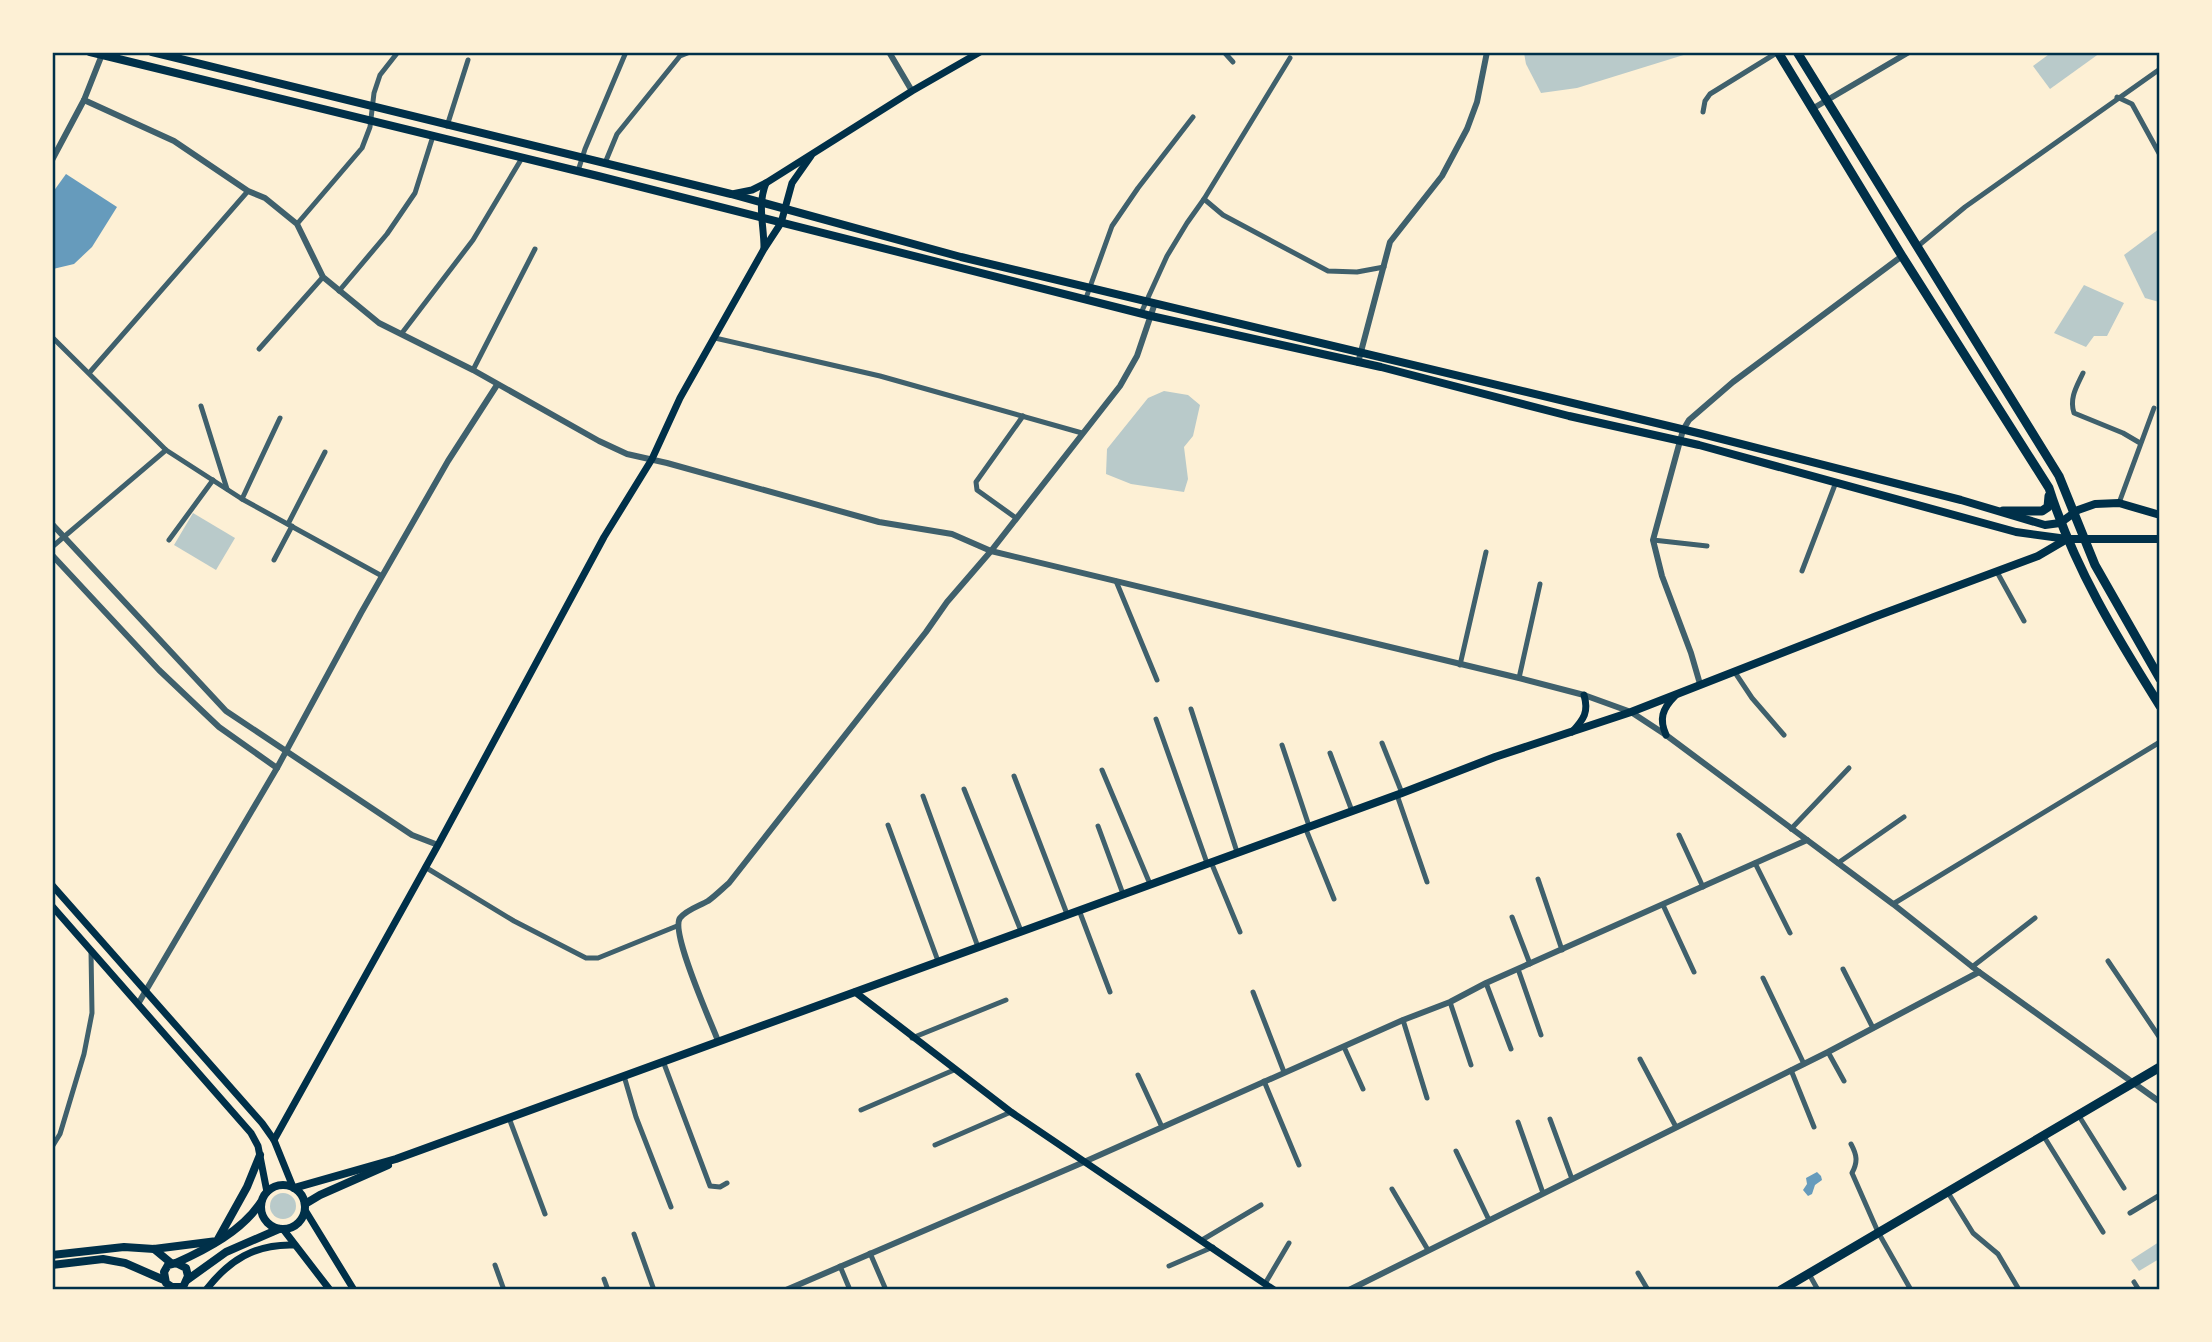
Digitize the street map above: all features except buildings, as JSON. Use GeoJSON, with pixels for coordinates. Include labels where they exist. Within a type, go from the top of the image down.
{"type":"FeatureCollection","features":[{"type":"Feature","properties":{"kind":"highway"},"geometry":{"type":"LineString","coordinates":[[1778,52],[1902,256],[2049,488],[2060,523],[2084,578],[2160,706]]}},
{"type":"Feature","properties":{"kind":"highway"},"geometry":{"type":"LineString","coordinates":[[1797,52],[2059,476],[2105,586],[2160,679]]}},
{"type":"Feature","properties":{"kind":"highway"},"geometry":{"type":"LineString","coordinates":[[2003,511],[2042,511],[2048,507],[2049,488]]}},
{"type":"Feature","properties":{"kind":"highway"},"geometry":{"type":"LineString","coordinates":[[1781,1290],[2160,1067]]}},
{"type":"Feature","properties":{"kind":"main road"},"geometry":{"type":"LineString","coordinates":[[90,52],[578,171],[1151,316],[1381,367],[1569,416],[1680,441],[2017,532],[2067,539],[2160,538]]}},
{"type":"Feature","properties":{"kind":"main road"},"geometry":{"type":"LineString","coordinates":[[152,52],[731,194],[961,257],[1683,430],[2003,511],[2045,525],[2060,523],[2074,513],[2095,504],[2119,503],[2160,515]]}},
{"type":"Feature","properties":{"kind":"main road"},"geometry":{"type":"LineString","coordinates":[[731,194],[752,190],[766,183],[912,91],[980,52]]}},
{"type":"Feature","properties":{"kind":"main road"},"geometry":{"type":"LineString","coordinates":[[274,1140],[438,845],[599,546],[652,459],[680,398],[781,223],[792,183],[811,156]]}},
{"type":"Feature","properties":{"kind":"main road"},"geometry":{"type":"LineString","coordinates":[[764,249],[760,202],[766,183]]}},
{"type":"Feature","properties":{"kind":"main road"},"geometry":{"type":"LineString","coordinates":[[166,1284],[164,1272],[174,1263],[217,1241],[254,1213],[267,1192],[279,1185],[293,1187],[396,1159],[1400,794],[1495,757],[1631,712],[2038,556],[2067,539]]}},
{"type":"Feature","properties":{"kind":"main road"},"geometry":{"type":"LineString","coordinates":[[1667,736],[1661,724],[1670,702],[1678,693]]}},
{"type":"Feature","properties":{"kind":"main road"},"geometry":{"type":"LineString","coordinates":[[1572,732],[1586,716],[1584,695]]}},
{"type":"Feature","properties":{"kind":"main road"},"geometry":{"type":"LineString","coordinates":[[52,885],[262,1123],[274,1140],[293,1187],[303,1197],[305,1207],[354,1290]]}},
{"type":"Feature","properties":{"kind":"main road"},"geometry":{"type":"LineString","coordinates":[[52,905],[245,1124],[258,1146],[267,1192]]}},
{"type":"Feature","properties":{"kind":"main road"},"geometry":{"type":"LineString","coordinates":[[855,992],[1011,1111],[1266,1282],[1274,1290]]}},
{"type":"Feature","properties":{"kind":"main road"},"geometry":{"type":"LineString","coordinates":[[217,1241],[247,1187],[260,1155]]}},
{"type":"Feature","properties":{"kind":"main road"},"geometry":{"type":"LineString","coordinates":[[262,1201],[263,1216],[272,1226],[289,1229],[300,1222],[305,1207],[320,1195],[380,1170],[396,1159]]}},
{"type":"Feature","properties":{"kind":"main road"},"geometry":{"type":"LineString","coordinates":[[281,1229],[330,1290]]}},
{"type":"Feature","properties":{"kind":"main road"},"geometry":{"type":"LineString","coordinates":[[52,1265],[103,1259],[125,1263],[172,1287],[184,1285],[226,1252],[281,1229]]}},
{"type":"Feature","properties":{"kind":"main road"},"geometry":{"type":"LineString","coordinates":[[52,1255],[124,1247],[154,1249],[217,1241]]}},
{"type":"Feature","properties":{"kind":"main road"},"geometry":{"type":"LineString","coordinates":[[206,1290],[232,1263],[254,1251],[271,1244],[293,1245]]}},
{"type":"Feature","properties":{"kind":"main road"},"geometry":{"type":"LineString","coordinates":[[154,1249],[174,1263],[187,1268],[184,1285]]}},
{"type":"Feature","properties":{"kind":"street"},"geometry":{"type":"LineString","coordinates":[[296,224],[362,148],[380,75],[398,52]]}},
{"type":"Feature","properties":{"kind":"street"},"geometry":{"type":"LineString","coordinates":[[578,171],[626,52]]}},
{"type":"Feature","properties":{"kind":"street"},"geometry":{"type":"LineString","coordinates":[[605,163],[617,134],[680,56],[690,52]]}},
{"type":"Feature","properties":{"kind":"street"},"geometry":{"type":"LineString","coordinates":[[889,52],[912,91]]}},
{"type":"Feature","properties":{"kind":"street"},"geometry":{"type":"LineString","coordinates":[[1224,52],[1233,62]]}},
{"type":"Feature","properties":{"kind":"street"},"geometry":{"type":"LineString","coordinates":[[1358,363],[1390,242],[1442,176],[1467,129],[1477,102],[1487,52]]}},
{"type":"Feature","properties":{"kind":"street"},"geometry":{"type":"LineString","coordinates":[[1703,112],[1704,101],[1710,94],[1778,52]]}},
{"type":"Feature","properties":{"kind":"street"},"geometry":{"type":"LineString","coordinates":[[1812,109],[1909,52]]}},
{"type":"Feature","properties":{"kind":"street"},"geometry":{"type":"LineString","coordinates":[[52,160],[84,100],[102,54]]}},
{"type":"Feature","properties":{"kind":"street"},"geometry":{"type":"LineString","coordinates":[[1141,313],[1186,223],[1204,199],[1290,58]]}},
{"type":"Feature","properties":{"kind":"street"},"geometry":{"type":"LineString","coordinates":[[447,126],[468,60]]}},
{"type":"Feature","properties":{"kind":"street"},"geometry":{"type":"LineString","coordinates":[[1918,246],[1965,208],[2117,97],[2160,69]]}},
{"type":"Feature","properties":{"kind":"street"},"geometry":{"type":"LineString","coordinates":[[2117,97],[2132,104],[2160,155]]}},
{"type":"Feature","properties":{"kind":"street"},"geometry":{"type":"LineString","coordinates":[[84,100],[174,141],[248,191],[265,198],[296,224],[323,278],[380,323],[627,454],[879,522],[952,534],[990,551],[1519,678],[1584,695],[1631,712],[1893,904],[1972,967],[2160,1102]]}},
{"type":"Feature","properties":{"kind":"street"},"geometry":{"type":"LineString","coordinates":[[1086,298],[1112,226],[1193,117]]}},
{"type":"Feature","properties":{"kind":"street"},"geometry":{"type":"LineString","coordinates":[[338,291],[387,234],[415,193],[433,136]]}},
{"type":"Feature","properties":{"kind":"street"},"geometry":{"type":"LineString","coordinates":[[402,333],[474,240],[522,158]]}},
{"type":"Feature","properties":{"kind":"street"},"geometry":{"type":"LineString","coordinates":[[90,372],[248,191]]}},
{"type":"Feature","properties":{"kind":"street"},"geometry":{"type":"LineString","coordinates":[[1204,199],[1223,215],[1328,271],[1357,272],[1384,267]]}},
{"type":"Feature","properties":{"kind":"street"},"geometry":{"type":"LineString","coordinates":[[473,370],[535,249]]}},
{"type":"Feature","properties":{"kind":"street"},"geometry":{"type":"LineString","coordinates":[[1700,684],[1662,576],[1653,540],[1683,430],[1689,420],[1733,382],[1902,256]]}},
{"type":"Feature","properties":{"kind":"street"},"geometry":{"type":"LineString","coordinates":[[258,349],[323,278]]}},
{"type":"Feature","properties":{"kind":"street"},"geometry":{"type":"LineString","coordinates":[[718,1041],[682,950],[677,926],[682,915],[709,900],[729,883],[947,602],[1120,386],[1137,356],[1155,303]]}},
{"type":"Feature","properties":{"kind":"street"},"geometry":{"type":"LineString","coordinates":[[52,337],[166,450],[242,499],[382,576]]}},
{"type":"Feature","properties":{"kind":"street"},"geometry":{"type":"LineString","coordinates":[[715,338],[880,376],[1082,433]]}},
{"type":"Feature","properties":{"kind":"street"},"geometry":{"type":"LineString","coordinates":[[2083,373],[2073,395],[2071,405],[2074,413],[2140,443]]}},
{"type":"Feature","properties":{"kind":"street"},"geometry":{"type":"LineString","coordinates":[[138,1004],[277,768],[448,461],[497,385]]}},
{"type":"Feature","properties":{"kind":"street"},"geometry":{"type":"LineString","coordinates":[[201,406],[227,489]]}},
{"type":"Feature","properties":{"kind":"street"},"geometry":{"type":"LineString","coordinates":[[2119,503],[2154,408]]}},
{"type":"Feature","properties":{"kind":"street"},"geometry":{"type":"LineString","coordinates":[[1016,518],[977,490],[976,482],[1023,416]]}},
{"type":"Feature","properties":{"kind":"street"},"geometry":{"type":"LineString","coordinates":[[242,499],[280,418]]}},
{"type":"Feature","properties":{"kind":"street"},"geometry":{"type":"LineString","coordinates":[[52,547],[166,450]]}},
{"type":"Feature","properties":{"kind":"street"},"geometry":{"type":"LineString","coordinates":[[274,560],[325,452]]}},
{"type":"Feature","properties":{"kind":"street"},"geometry":{"type":"LineString","coordinates":[[169,540],[213,480]]}},
{"type":"Feature","properties":{"kind":"street"},"geometry":{"type":"LineString","coordinates":[[1802,571],[1836,482]]}},
{"type":"Feature","properties":{"kind":"street"},"geometry":{"type":"LineString","coordinates":[[52,524],[226,711],[412,835],[438,845]]}},
{"type":"Feature","properties":{"kind":"street"},"geometry":{"type":"LineString","coordinates":[[1653,540],[1707,546]]}},
{"type":"Feature","properties":{"kind":"street"},"geometry":{"type":"LineString","coordinates":[[1460,664],[1486,552]]}},
{"type":"Feature","properties":{"kind":"street"},"geometry":{"type":"LineString","coordinates":[[52,555],[159,670],[219,727],[277,768]]}},
{"type":"Feature","properties":{"kind":"street"},"geometry":{"type":"LineString","coordinates":[[1997,572],[2024,621]]}},
{"type":"Feature","properties":{"kind":"street"},"geometry":{"type":"LineString","coordinates":[[1116,580],[1157,680]]}},
{"type":"Feature","properties":{"kind":"street"},"geometry":{"type":"LineString","coordinates":[[1519,678],[1539,584]]}},
{"type":"Feature","properties":{"kind":"street"},"geometry":{"type":"LineString","coordinates":[[1734,671],[1752,698],[1784,735]]}},
{"type":"Feature","properties":{"kind":"street"},"geometry":{"type":"LineString","coordinates":[[1191,709],[1237,852]]}},
{"type":"Feature","properties":{"kind":"street"},"geometry":{"type":"LineString","coordinates":[[1156,719],[1209,862],[1240,932]]}},
{"type":"Feature","properties":{"kind":"street"},"geometry":{"type":"LineString","coordinates":[[1893,904],[2160,742]]}},
{"type":"Feature","properties":{"kind":"street"},"geometry":{"type":"LineString","coordinates":[[1382,743],[1427,882]]}},
{"type":"Feature","properties":{"kind":"street"},"geometry":{"type":"LineString","coordinates":[[1282,745],[1307,827],[1334,899]]}},
{"type":"Feature","properties":{"kind":"street"},"geometry":{"type":"LineString","coordinates":[[1330,752],[1352,811]]}},
{"type":"Feature","properties":{"kind":"street"},"geometry":{"type":"LineString","coordinates":[[1791,829],[1849,768]]}},
{"type":"Feature","properties":{"kind":"street"},"geometry":{"type":"LineString","coordinates":[[1102,770],[1150,884]]}},
{"type":"Feature","properties":{"kind":"street"},"geometry":{"type":"LineString","coordinates":[[1014,776],[1067,914]]}},
{"type":"Feature","properties":{"kind":"street"},"geometry":{"type":"LineString","coordinates":[[964,789],[1021,931]]}},
{"type":"Feature","properties":{"kind":"street"},"geometry":{"type":"LineString","coordinates":[[923,796],[978,947]]}},
{"type":"Feature","properties":{"kind":"street"},"geometry":{"type":"LineString","coordinates":[[1838,863],[1904,817]]}},
{"type":"Feature","properties":{"kind":"street"},"geometry":{"type":"LineString","coordinates":[[888,825],[938,961]]}},
{"type":"Feature","properties":{"kind":"street"},"geometry":{"type":"LineString","coordinates":[[1098,826],[1123,894]]}},
{"type":"Feature","properties":{"kind":"street"},"geometry":{"type":"LineString","coordinates":[[1679,835],[1703,887]]}},
{"type":"Feature","properties":{"kind":"street"},"geometry":{"type":"LineString","coordinates":[[786,1290],[1402,1020],[1450,1002],[1486,983],[1807,841]]}},
{"type":"Feature","properties":{"kind":"street"},"geometry":{"type":"LineString","coordinates":[[1755,863],[1790,933]]}},
{"type":"Feature","properties":{"kind":"street"},"geometry":{"type":"LineString","coordinates":[[425,867],[514,922],[586,957],[598,958],[677,926]]}},
{"type":"Feature","properties":{"kind":"street"},"geometry":{"type":"LineString","coordinates":[[1538,879],[1562,950]]}},
{"type":"Feature","properties":{"kind":"street"},"geometry":{"type":"LineString","coordinates":[[1663,905],[1693,972]]}},
{"type":"Feature","properties":{"kind":"street"},"geometry":{"type":"LineString","coordinates":[[1079,910],[1110,992]]}},
{"type":"Feature","properties":{"kind":"street"},"geometry":{"type":"LineString","coordinates":[[1512,918],[1530,964]]}},
{"type":"Feature","properties":{"kind":"street"},"geometry":{"type":"LineString","coordinates":[[1972,967],[2035,918]]}},
{"type":"Feature","properties":{"kind":"street"},"geometry":{"type":"LineString","coordinates":[[52,1147],[61,1135],[84,1054],[92,1013],[91,950]]}},
{"type":"Feature","properties":{"kind":"street"},"geometry":{"type":"LineString","coordinates":[[2108,961],[2160,1038]]}},
{"type":"Feature","properties":{"kind":"street"},"geometry":{"type":"LineString","coordinates":[[1518,969],[1541,1035]]}},
{"type":"Feature","properties":{"kind":"street"},"geometry":{"type":"LineString","coordinates":[[1843,969],[1873,1028]]}},
{"type":"Feature","properties":{"kind":"street"},"geometry":{"type":"LineString","coordinates":[[1349,1290],[1828,1052],[1979,972]]}},
{"type":"Feature","properties":{"kind":"street"},"geometry":{"type":"LineString","coordinates":[[1763,978],[1804,1064]]}},
{"type":"Feature","properties":{"kind":"street"},"geometry":{"type":"LineString","coordinates":[[1486,983],[1511,1049]]}},
{"type":"Feature","properties":{"kind":"street"},"geometry":{"type":"LineString","coordinates":[[1253,992],[1284,1072]]}},
{"type":"Feature","properties":{"kind":"street"},"geometry":{"type":"LineString","coordinates":[[912,1038],[1006,1000]]}},
{"type":"Feature","properties":{"kind":"street"},"geometry":{"type":"LineString","coordinates":[[1450,1002],[1471,1065]]}},
{"type":"Feature","properties":{"kind":"street"},"geometry":{"type":"LineString","coordinates":[[1402,1020],[1427,1098]]}},
{"type":"Feature","properties":{"kind":"street"},"geometry":{"type":"LineString","coordinates":[[1344,1047],[1363,1089]]}},
{"type":"Feature","properties":{"kind":"street"},"geometry":{"type":"LineString","coordinates":[[1828,1052],[1844,1081]]}},
{"type":"Feature","properties":{"kind":"street"},"geometry":{"type":"LineString","coordinates":[[1640,1059],[1676,1127]]}},
{"type":"Feature","properties":{"kind":"street"},"geometry":{"type":"LineString","coordinates":[[663,1061],[710,1186],[720,1187],[727,1184]]}},
{"type":"Feature","properties":{"kind":"street"},"geometry":{"type":"LineString","coordinates":[[861,1110],[954,1070]]}},
{"type":"Feature","properties":{"kind":"street"},"geometry":{"type":"LineString","coordinates":[[1791,1070],[1814,1127]]}},
{"type":"Feature","properties":{"kind":"street"},"geometry":{"type":"LineString","coordinates":[[1138,1075],[1162,1127]]}},
{"type":"Feature","properties":{"kind":"street"},"geometry":{"type":"LineString","coordinates":[[624,1076],[636,1117],[671,1207]]}},
{"type":"Feature","properties":{"kind":"street"},"geometry":{"type":"LineString","coordinates":[[1264,1081],[1299,1165]]}},
{"type":"Feature","properties":{"kind":"street"},"geometry":{"type":"LineString","coordinates":[[935,1145],[1011,1111]]}},
{"type":"Feature","properties":{"kind":"street"},"geometry":{"type":"LineString","coordinates":[[2079,1116],[2124,1188]]}},
{"type":"Feature","properties":{"kind":"street"},"geometry":{"type":"LineString","coordinates":[[509,1118],[545,1214]]}},
{"type":"Feature","properties":{"kind":"street"},"geometry":{"type":"LineString","coordinates":[[1550,1119],[1573,1179]]}},
{"type":"Feature","properties":{"kind":"street"},"geometry":{"type":"LineString","coordinates":[[1518,1122],[1543,1193]]}},
{"type":"Feature","properties":{"kind":"street"},"geometry":{"type":"LineString","coordinates":[[2043,1135],[2103,1232]]}},
{"type":"Feature","properties":{"kind":"street"},"geometry":{"type":"LineString","coordinates":[[1851,1144],[1856,1154],[1856,1165],[1852,1173],[1878,1232],[1911,1290]]}},
{"type":"Feature","properties":{"kind":"street"},"geometry":{"type":"LineString","coordinates":[[1456,1152],[1489,1220]]}},
{"type":"Feature","properties":{"kind":"street"},"geometry":{"type":"LineString","coordinates":[[1392,1189],[1428,1250]]}},
{"type":"Feature","properties":{"kind":"street"},"geometry":{"type":"LineString","coordinates":[[1947,1191],[1973,1233],[1998,1254],[2018,1288]]}},
{"type":"Feature","properties":{"kind":"street"},"geometry":{"type":"LineString","coordinates":[[2130,1213],[2160,1195]]}},
{"type":"Feature","properties":{"kind":"street"},"geometry":{"type":"LineString","coordinates":[[1202,1240],[1261,1205]]}},
{"type":"Feature","properties":{"kind":"street"},"geometry":{"type":"LineString","coordinates":[[634,1234],[654,1290]]}},
{"type":"Feature","properties":{"kind":"street"},"geometry":{"type":"LineString","coordinates":[[1266,1282],[1289,1243]]}},
{"type":"Feature","properties":{"kind":"street"},"geometry":{"type":"LineString","coordinates":[[1169,1266],[1213,1247]]}},
{"type":"Feature","properties":{"kind":"street"},"geometry":{"type":"LineString","coordinates":[[870,1253],[886,1290]]}},
{"type":"Feature","properties":{"kind":"street"},"geometry":{"type":"LineString","coordinates":[[495,1265],[504,1290]]}},
{"type":"Feature","properties":{"kind":"street"},"geometry":{"type":"LineString","coordinates":[[840,1266],[850,1290]]}},
{"type":"Feature","properties":{"kind":"street"},"geometry":{"type":"LineString","coordinates":[[1638,1273],[1648,1290]]}},
{"type":"Feature","properties":{"kind":"street"},"geometry":{"type":"LineString","coordinates":[[1808,1273],[1818,1290]]}},
{"type":"Feature","properties":{"kind":"street"},"geometry":{"type":"LineString","coordinates":[[604,1279],[608,1290]]}},
{"type":"Feature","properties":{"kind":"street"},"geometry":{"type":"LineString","coordinates":[[2134,1282],[2138,1290]]}},
{"type":"Feature","properties":{"kind":"shaded area"},"geometry":{"type":"Polygon","coordinates":[[[1524,52],[1690,53],[1577,88],[1541,93],[1526,64],[1524,52]]]}},
{"type":"Feature","properties":{"kind":"shaded area"},"geometry":{"type":"Polygon","coordinates":[[[2052,52],[2100,53],[2050,89],[2033,66],[2052,52]]]}},
{"type":"Feature","properties":{"kind":"shaded area"},"geometry":{"type":"Polygon","coordinates":[[[2159,229],[2159,302],[2145,298],[2124,255],[2159,229]]]}},
{"type":"Feature","properties":{"kind":"shaded area"},"geometry":{"type":"Polygon","coordinates":[[[2084,285],[2124,303],[2107,336],[2094,336],[2086,347],[2054,333],[2084,285]]]}},
{"type":"Feature","properties":{"kind":"shaded area"},"geometry":{"type":"Polygon","coordinates":[[[1164,391],[1188,395],[1200,405],[1193,436],[1184,447],[1188,479],[1184,492],[1131,484],[1106,474],[1107,449],[1148,398],[1164,391]]]}},
{"type":"Feature","properties":{"kind":"shaded area"},"geometry":{"type":"Polygon","coordinates":[[[193,513],[235,538],[216,570],[174,545],[193,513]]]}},
{"type":"Feature","properties":{"kind":"shaded area"},"geometry":{"type":"Polygon","coordinates":[[[283,1193],[292,1197],[296,1206],[292,1215],[283,1219],[274,1215],[270,1206],[274,1197],[283,1193]]]}},
{"type":"Feature","properties":{"kind":"shaded area"},"geometry":{"type":"Polygon","coordinates":[[[2159,1242],[2159,1259],[2139,1271],[2131,1260],[2159,1242]]]}},
{"type":"Feature","properties":{"kind":"water"},"geometry":{"type":"Polygon","coordinates":[[[66,174],[117,207],[92,247],[74,264],[53,269],[53,192],[66,174]]]}},
{"type":"Feature","properties":{"kind":"water"},"geometry":{"type":"Polygon","coordinates":[[[1817,1172],[1822,1180],[1808,1196],[1803,1190],[1807,1184],[1806,1178],[1817,1172]]]}}]}
